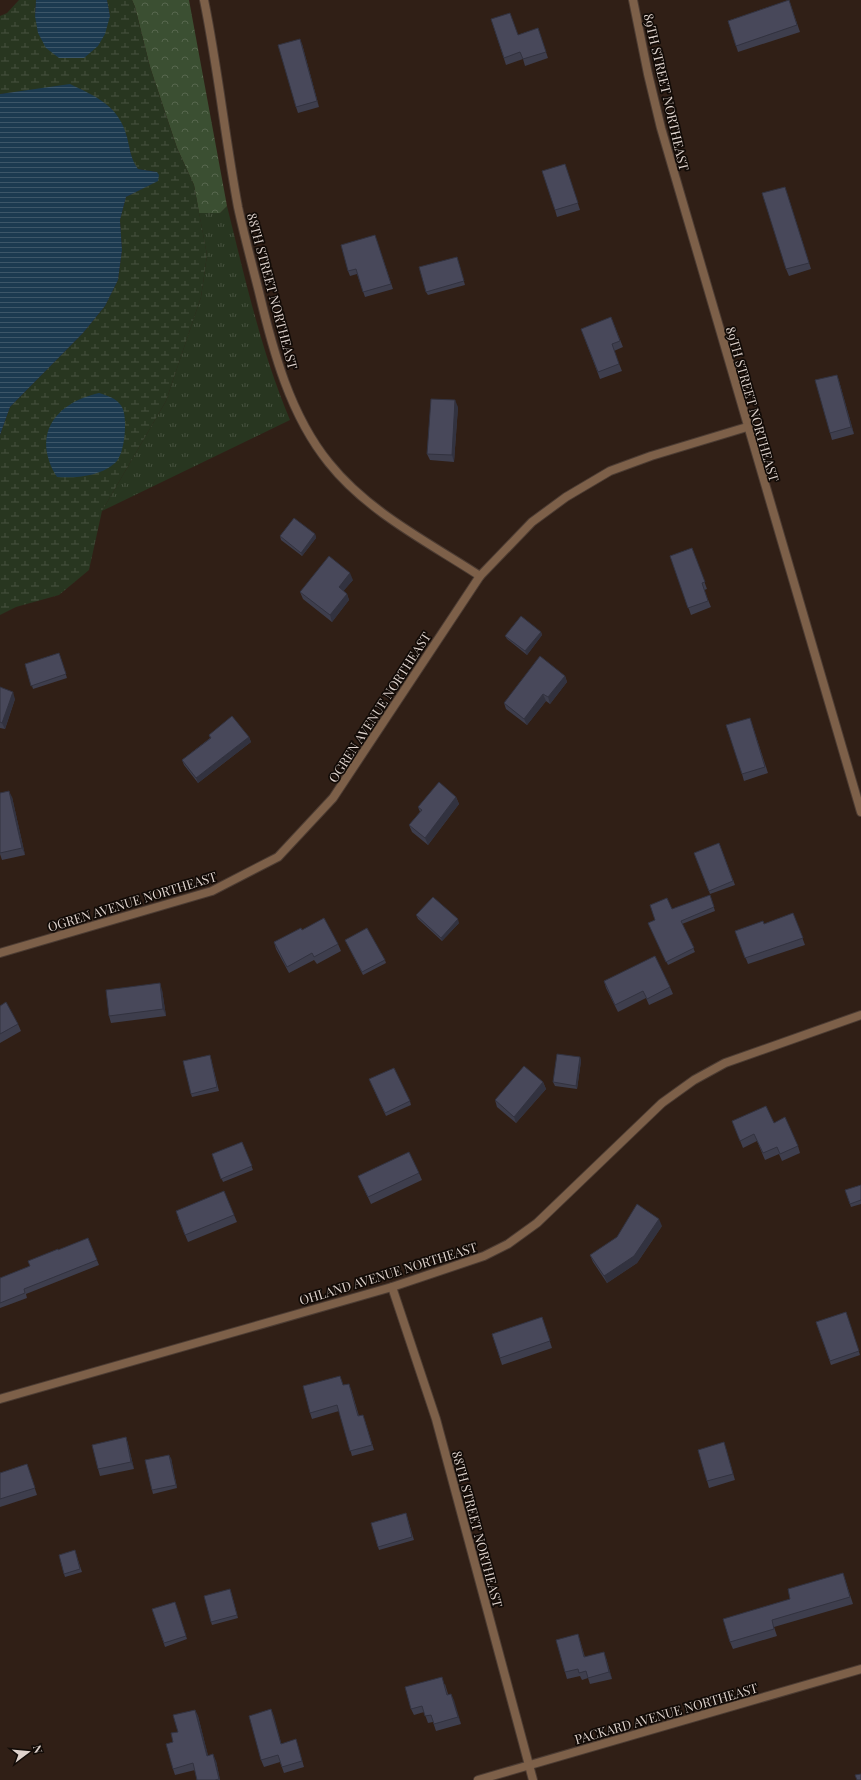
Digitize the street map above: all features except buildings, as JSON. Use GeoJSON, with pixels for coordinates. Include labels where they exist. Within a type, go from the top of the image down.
{"type":"FeatureCollection","features":[{"type":"Feature","properties":{"kind":"street","name":"88TH STREET NORTHEAST"},"geometry":{"type":"LineString","coordinates":[[204,0],[238,207],[274,348],[291,396],[306,430],[328,463],[353,489],[387,517],[480,576]]}},
{"type":"Feature","properties":{"kind":"street","name":"89TH STREET NORTHEAST"},"geometry":{"type":"LineString","coordinates":[[633,0],[661,128],[747,427],[861,812]]}},
{"type":"Feature","properties":{"kind":"street","name":"OGREN AVENUE NORTHEAST"},"geometry":{"type":"LineString","coordinates":[[0,953],[212,891],[278,857],[333,798],[480,576],[532,522],[566,497],[610,471],[651,456],[747,427]]}},
{"type":"Feature","properties":{"kind":"street","name":"OHLAND AVENUE NORTHEAST"},"geometry":{"type":"LineString","coordinates":[[0,1399],[392,1287],[484,1256],[519,1237],[537,1223],[662,1103],[699,1077],[725,1063],[861,1015]]}},
{"type":"Feature","properties":{"kind":"street","name":"88TH STREET NORTHEAST"},"geometry":{"type":"LineString","coordinates":[[392,1287],[436,1419],[534,1780]]}},
{"type":"Feature","properties":{"kind":"street","name":"PACKARD AVENUE NORTHEAST"},"geometry":{"type":"LineString","coordinates":[[478,1780],[861,1669]]}},
{"type":"Feature","properties":{"kind":"green space"},"geometry":{"type":"Polygon","coordinates":[[[19,0],[36,0],[35,16],[110,16],[107,0],[132,0],[150,67],[177,148],[194,185],[207,255],[201,297],[166,401],[102,511],[89,570],[59,595],[16,607],[0,615],[0,435],[10,407],[83,333],[105,306],[118,280],[122,250],[120,220],[126,197],[157,181],[157,172],[138,169],[133,163],[126,134],[42,89],[0,94],[0,16],[7,13],[19,0]]]}},
{"type":"Feature","properties":{"kind":"green space"},"geometry":{"type":"Polygon","coordinates":[[[132,0],[189,0],[227,206],[220,213],[199,213],[194,185],[177,148],[150,67],[132,0]]]}},
{"type":"Feature","properties":{"kind":"green space"},"geometry":{"type":"Polygon","coordinates":[[[227,206],[262,341],[270,368],[290,420],[102,511],[166,401],[201,297],[207,255],[199,213],[220,213],[227,206]]]}},
{"type":"Feature","properties":{"kind":"water"},"geometry":{"type":"Polygon","coordinates":[[[36,0],[107,0],[110,16],[105,34],[98,46],[84,58],[59,58],[46,48],[38,33],[35,16],[36,0]]]}},
{"type":"Feature","properties":{"kind":"water"},"geometry":{"type":"Polygon","coordinates":[[[70,84],[98,98],[113,110],[119,117],[123,126],[132,158],[136,166],[138,169],[157,172],[159,175],[158,181],[126,197],[120,220],[122,250],[118,280],[105,306],[83,333],[10,407],[0,435],[0,94],[70,84]]]}},
{"type":"Feature","properties":{"kind":"water"},"geometry":{"type":"Polygon","coordinates":[[[99,393],[118,401],[124,412],[125,427],[123,445],[118,459],[109,468],[95,474],[79,477],[57,477],[50,462],[46,448],[47,435],[52,423],[70,404],[99,393]]]}}]}
